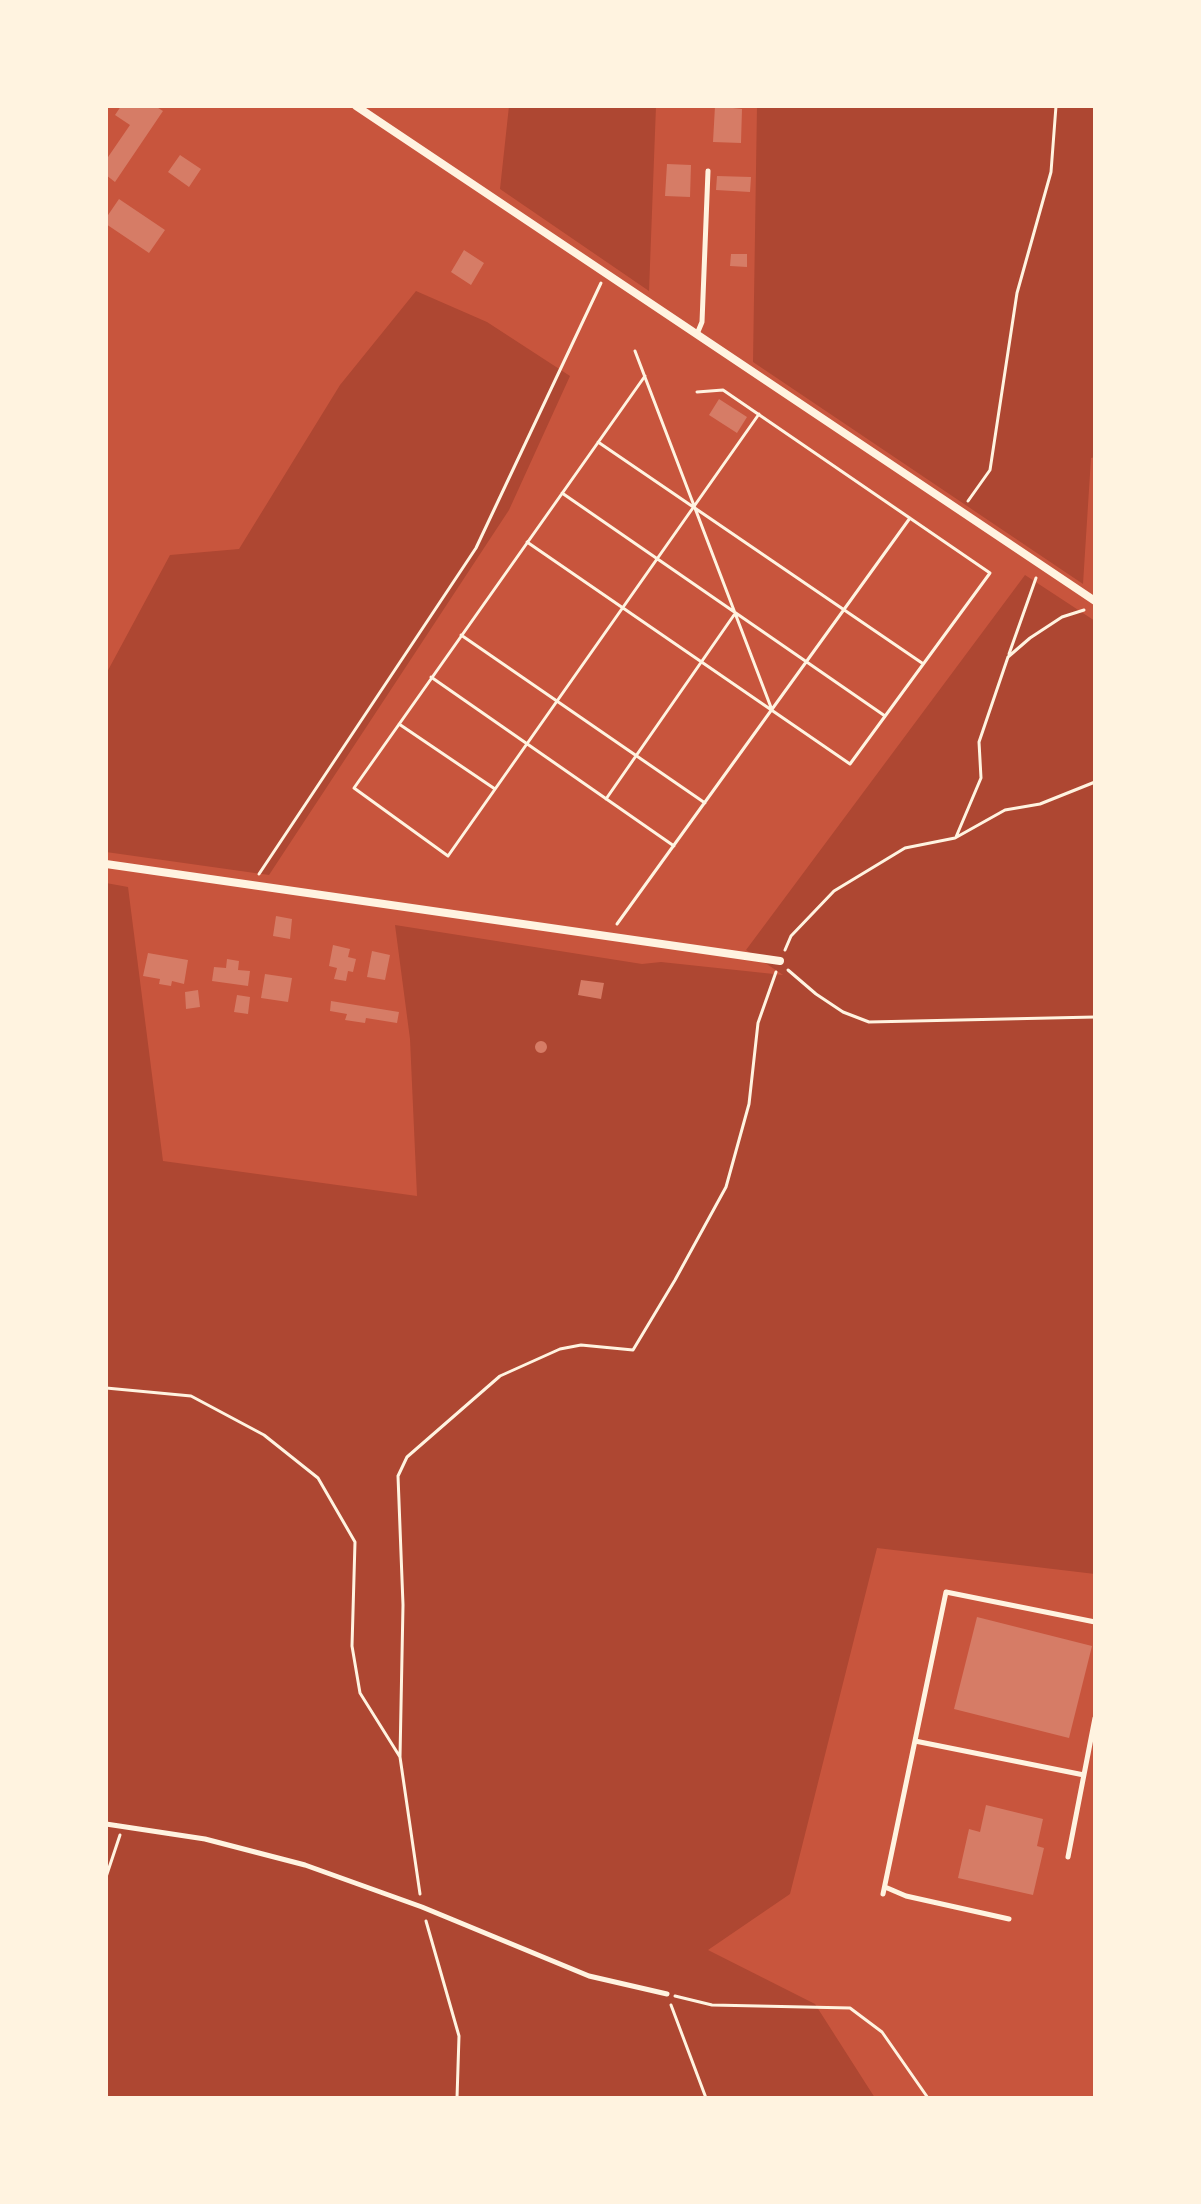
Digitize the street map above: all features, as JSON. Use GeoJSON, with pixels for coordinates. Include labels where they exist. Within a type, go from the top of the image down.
{"type":"FeatureCollection","features":[{"type":"Feature","properties":{"kind":"street"},"geometry":{"type":"LineString","coordinates":[[356,106],[1095,604]]}},
{"type":"Feature","properties":{"kind":"street"},"geometry":{"type":"LineString","coordinates":[[106,864],[780,961]]}},
{"type":"Feature","properties":{"kind":"lane"},"geometry":{"type":"LineString","coordinates":[[696,335],[702,322],[708,171]]}},
{"type":"Feature","properties":{"kind":"lane"},"geometry":{"type":"LineString","coordinates":[[1009,1919],[884,1891],[946,1592],[1095,1622]]}},
{"type":"Feature","properties":{"kind":"lane"},"geometry":{"type":"LineString","coordinates":[[1068,1857],[1095,1718]]}},
{"type":"Feature","properties":{"kind":"lane"},"geometry":{"type":"LineString","coordinates":[[915,1741],[1084,1775]]}},
{"type":"Feature","properties":{"kind":"lane"},"geometry":{"type":"LineString","coordinates":[[106,1824],[219,1842],[305,1865],[422,1907],[589,1976],[667,1994]]}},
{"type":"Feature","properties":{"kind":"path"},"geometry":{"type":"LineString","coordinates":[[960,512],[990,470],[1017,293],[1051,172],[1056,106]]}},
{"type":"Feature","properties":{"kind":"path"},"geometry":{"type":"LineString","coordinates":[[252,884],[476,548],[605,274]]}},
{"type":"Feature","properties":{"kind":"path"},"geometry":{"type":"LineString","coordinates":[[635,351],[772,710]]}},
{"type":"Feature","properties":{"kind":"path"},"geometry":{"type":"LineString","coordinates":[[645,376],[354,788],[448,856],[759,414]]}},
{"type":"Feature","properties":{"kind":"path"},"geometry":{"type":"LineString","coordinates":[[527,542],[850,764],[990,573],[723,390],[697,392]]}},
{"type":"Feature","properties":{"kind":"path"},"geometry":{"type":"LineString","coordinates":[[598,442],[923,664]]}},
{"type":"Feature","properties":{"kind":"path"},"geometry":{"type":"LineString","coordinates":[[562,493],[885,716]]}},
{"type":"Feature","properties":{"kind":"path"},"geometry":{"type":"LineString","coordinates":[[608,937],[910,518]]}},
{"type":"Feature","properties":{"kind":"path"},"geometry":{"type":"LineString","coordinates":[[955,838],[981,778],[979,742],[1040,565]]}},
{"type":"Feature","properties":{"kind":"path"},"geometry":{"type":"LineString","coordinates":[[1008,657],[1062,617],[1095,604]]}},
{"type":"Feature","properties":{"kind":"path"},"geometry":{"type":"LineString","coordinates":[[606,799],[736,613]]}},
{"type":"Feature","properties":{"kind":"path"},"geometry":{"type":"LineString","coordinates":[[461,635],[705,803]]}},
{"type":"Feature","properties":{"kind":"path"},"geometry":{"type":"LineString","coordinates":[[431,677],[674,846]]}},
{"type":"Feature","properties":{"kind":"path"},"geometry":{"type":"LineString","coordinates":[[399,724],[495,789]]}},
{"type":"Feature","properties":{"kind":"path"},"geometry":{"type":"LineString","coordinates":[[457,2098],[459,2036],[422,1907],[400,1757],[403,1605],[398,1476],[407,1457],[500,1376],[532,1360],[581,1345],[633,1350],[726,1187],[749,1104],[758,1023],[780,961],[791,936],[834,891],[905,848],[955,838],[1005,810],[1040,804],[1095,782]]}},
{"type":"Feature","properties":{"kind":"path"},"geometry":{"type":"LineString","coordinates":[[780,961],[816,994],[843,1012],[869,1022],[1095,1017]]}},
{"type":"Feature","properties":{"kind":"path"},"geometry":{"type":"LineString","coordinates":[[106,1388],[191,1396],[264,1435],[318,1478],[355,1542],[352,1646],[360,1693],[400,1757]]}},
{"type":"Feature","properties":{"kind":"path"},"geometry":{"type":"LineString","coordinates":[[106,1877],[123,1828]]}},
{"type":"Feature","properties":{"kind":"path"},"geometry":{"type":"LineString","coordinates":[[667,1994],[706,2098]]}},
{"type":"Feature","properties":{"kind":"path"},"geometry":{"type":"LineString","coordinates":[[667,1994],[712,2005],[850,2008],[882,2032],[928,2098]]}},
{"type":"Feature","properties":{"kind":"shaded area"},"geometry":{"type":"Polygon","coordinates":[[[509,106],[656,106],[649,291],[500,189],[509,106]]]}},
{"type":"Feature","properties":{"kind":"shaded area"},"geometry":{"type":"Polygon","coordinates":[[[757,106],[1095,106],[1095,457],[1091,458],[1083,584],[753,362],[757,106]]]}},
{"type":"Feature","properties":{"kind":"shaded area"},"geometry":{"type":"Polygon","coordinates":[[[416,291],[487,322],[570,376],[509,510],[269,875],[106,852],[106,674],[170,555],[239,549],[340,385],[416,291]]]}},
{"type":"Feature","properties":{"kind":"shaded area"},"geometry":{"type":"Polygon","coordinates":[[[1025,575],[1095,621],[1095,1574],[877,1548],[790,1894],[708,1950],[815,2004],[875,2098],[106,2098],[106,883],[128,887],[163,1161],[417,1196],[410,1039],[395,925],[642,964],[661,962],[783,975],[746,950],[1025,575]]]}},
{"type":"Feature","properties":{"kind":"building"},"geometry":{"type":"Polygon","coordinates":[[[121,106],[155,106],[163,111],[115,182],[106,175],[106,160],[130,125],[115,115],[121,106]]]}},
{"type":"Feature","properties":{"kind":"building"},"geometry":{"type":"Polygon","coordinates":[[[715,106],[742,109],[741,143],[713,142],[715,106]]]}},
{"type":"Feature","properties":{"kind":"building"},"geometry":{"type":"Polygon","coordinates":[[[180,155],[201,169],[189,187],[168,172],[180,155]]]}},
{"type":"Feature","properties":{"kind":"building"},"geometry":{"type":"Polygon","coordinates":[[[667,164],[691,165],[690,197],[665,196],[667,164]]]}},
{"type":"Feature","properties":{"kind":"building"},"geometry":{"type":"Polygon","coordinates":[[[717,176],[751,177],[750,192],[716,190],[717,176]]]}},
{"type":"Feature","properties":{"kind":"building"},"geometry":{"type":"Polygon","coordinates":[[[119,199],[165,230],[149,253],[106,224],[106,218],[119,199]]]}},
{"type":"Feature","properties":{"kind":"building"},"geometry":{"type":"Polygon","coordinates":[[[464,250],[484,263],[471,285],[451,272],[464,250]]]}},
{"type":"Feature","properties":{"kind":"building"},"geometry":{"type":"Polygon","coordinates":[[[731,254],[747,254],[747,267],[730,266],[731,254]]]}},
{"type":"Feature","properties":{"kind":"building"},"geometry":{"type":"Polygon","coordinates":[[[719,399],[747,417],[737,433],[709,415],[719,399]]]}},
{"type":"Feature","properties":{"kind":"building"},"geometry":{"type":"Polygon","coordinates":[[[276,916],[292,919],[290,939],[273,936],[276,916]]]}},
{"type":"Feature","properties":{"kind":"building"},"geometry":{"type":"Polygon","coordinates":[[[333,945],[350,949],[348,957],[356,959],[353,972],[348,971],[346,981],[334,979],[337,968],[329,966],[333,945]]]}},
{"type":"Feature","properties":{"kind":"building"},"geometry":{"type":"Polygon","coordinates":[[[372,951],[390,955],[385,980],[367,977],[372,951]]]}},
{"type":"Feature","properties":{"kind":"building"},"geometry":{"type":"Polygon","coordinates":[[[148,953],[188,960],[184,984],[172,981],[171,986],[159,984],[160,979],[143,976],[148,953]]]}},
{"type":"Feature","properties":{"kind":"building"},"geometry":{"type":"Polygon","coordinates":[[[227,959],[239,961],[238,970],[250,971],[248,986],[212,981],[214,967],[226,968],[227,959]]]}},
{"type":"Feature","properties":{"kind":"building"},"geometry":{"type":"Polygon","coordinates":[[[265,974],[292,978],[288,1002],[261,998],[265,974]]]}},
{"type":"Feature","properties":{"kind":"building"},"geometry":{"type":"Polygon","coordinates":[[[581,980],[604,983],[601,999],[578,995],[581,980]]]}},
{"type":"Feature","properties":{"kind":"building"},"geometry":{"type":"Polygon","coordinates":[[[198,990],[200,1007],[186,1009],[185,992],[198,990]]]}},
{"type":"Feature","properties":{"kind":"building"},"geometry":{"type":"Polygon","coordinates":[[[237,995],[250,997],[248,1014],[234,1012],[237,995]]]}},
{"type":"Feature","properties":{"kind":"building"},"geometry":{"type":"Polygon","coordinates":[[[331,1001],[399,1012],[397,1023],[366,1018],[365,1023],[345,1020],[347,1014],[330,1011],[331,1001]]]}},
{"type":"Feature","properties":{"kind":"building"},"geometry":{"type":"Polygon","coordinates":[[[541,1041],[547,1047],[541,1053],[535,1047],[541,1041]]]}},
{"type":"Feature","properties":{"kind":"building"},"geometry":{"type":"Polygon","coordinates":[[[977,1617],[1092,1646],[1069,1738],[954,1709],[977,1617]]]}},
{"type":"Feature","properties":{"kind":"building"},"geometry":{"type":"Polygon","coordinates":[[[986,1805],[1043,1819],[1037,1846],[1044,1848],[1033,1895],[958,1878],[969,1829],[980,1832],[986,1805]]]}}]}
